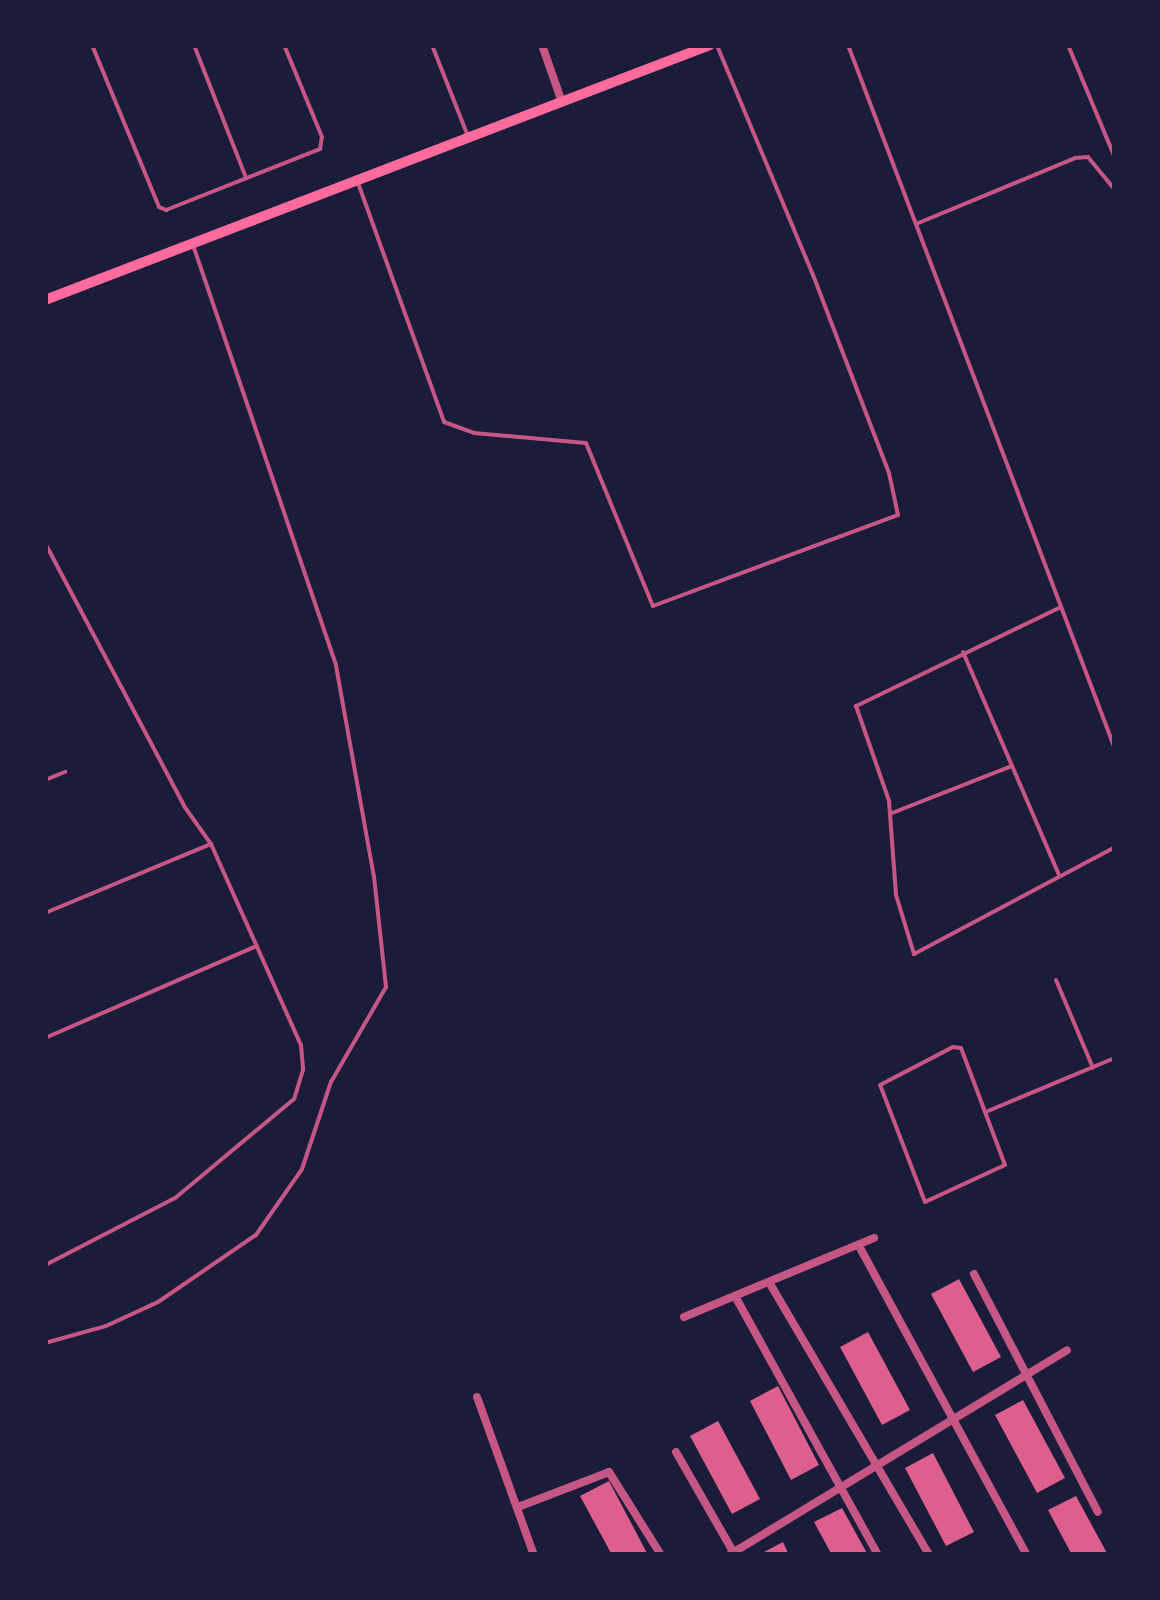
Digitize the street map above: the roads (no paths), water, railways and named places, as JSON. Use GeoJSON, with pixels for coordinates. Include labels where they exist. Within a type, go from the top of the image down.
{"type":"FeatureCollection","features":[{"type":"Feature","properties":{"kind":"main road"},"geometry":{"type":"LineString","coordinates":[[45,300],[714,45]]}},
{"type":"Feature","properties":{"kind":"street"},"geometry":{"type":"LineString","coordinates":[[542,45],[562,102]]}},
{"type":"Feature","properties":{"kind":"street"},"geometry":{"type":"LineString","coordinates":[[684,1317],[874,1238]]}},
{"type":"Feature","properties":{"kind":"street"},"geometry":{"type":"LineString","coordinates":[[859,1246],[1027,1555]]}},
{"type":"Feature","properties":{"kind":"street"},"geometry":{"type":"LineString","coordinates":[[974,1274],[1098,1512]]}},
{"type":"Feature","properties":{"kind":"street"},"geometry":{"type":"LineString","coordinates":[[769,1282],[930,1555]]}},
{"type":"Feature","properties":{"kind":"street"},"geometry":{"type":"LineString","coordinates":[[735,1296],[878,1555]]}},
{"type":"Feature","properties":{"kind":"street"},"geometry":{"type":"LineString","coordinates":[[676,1452],[733,1554],[881,1468],[1067,1350]]}},
{"type":"Feature","properties":{"kind":"street"},"geometry":{"type":"LineString","coordinates":[[477,1397],[534,1555]]}},
{"type":"Feature","properties":{"kind":"street"},"geometry":{"type":"LineString","coordinates":[[518,1508],[609,1472],[661,1555]]}},
{"type":"Feature","properties":{"kind":"lane"},"geometry":{"type":"LineString","coordinates":[[92,45],[158,207],[166,210],[322,145],[284,45]]}},
{"type":"Feature","properties":{"kind":"lane"},"geometry":{"type":"LineString","coordinates":[[194,45],[246,178]]}},
{"type":"Feature","properties":{"kind":"lane"},"geometry":{"type":"LineString","coordinates":[[432,45],[468,138]]}},
{"type":"Feature","properties":{"kind":"lane"},"geometry":{"type":"LineString","coordinates":[[357,180],[444,422],[474,433],[586,443],[653,606],[898,515],[889,473],[813,276],[714,45]]}},
{"type":"Feature","properties":{"kind":"lane"},"geometry":{"type":"LineString","coordinates":[[848,45],[1115,749]]}},
{"type":"Feature","properties":{"kind":"lane"},"geometry":{"type":"LineString","coordinates":[[1068,45],[1115,158]]}},
{"type":"Feature","properties":{"kind":"lane"},"geometry":{"type":"LineString","coordinates":[[916,224],[1075,158],[1088,157],[1115,190]]}},
{"type":"Feature","properties":{"kind":"lane"},"geometry":{"type":"LineString","coordinates":[[45,1343],[106,1326],[158,1302],[256,1235],[302,1169],[331,1082],[386,987],[336,666],[194,244]]}},
{"type":"Feature","properties":{"kind":"lane"},"geometry":{"type":"LineString","coordinates":[[45,543],[184,806],[211,844],[301,1045],[302,1084],[294,1099],[175,1198],[45,1266]]}},
{"type":"Feature","properties":{"kind":"lane"},"geometry":{"type":"LineString","coordinates":[[1061,607],[856,706],[892,813],[896,896],[914,954],[1058,872],[1115,846]]}},
{"type":"Feature","properties":{"kind":"lane"},"geometry":{"type":"LineString","coordinates":[[963,652],[1058,872]]}},
{"type":"Feature","properties":{"kind":"lane"},"geometry":{"type":"LineString","coordinates":[[892,813],[1012,766]]}},
{"type":"Feature","properties":{"kind":"lane"},"geometry":{"type":"LineString","coordinates":[[45,780],[65,772]]}},
{"type":"Feature","properties":{"kind":"lane"},"geometry":{"type":"LineString","coordinates":[[45,913],[211,844]]}},
{"type":"Feature","properties":{"kind":"lane"},"geometry":{"type":"LineString","coordinates":[[45,1038],[258,946]]}},
{"type":"Feature","properties":{"kind":"lane"},"geometry":{"type":"LineString","coordinates":[[1056,980],[1093,1068]]}},
{"type":"Feature","properties":{"kind":"lane"},"geometry":{"type":"LineString","coordinates":[[961,1048],[988,1112],[1005,1165],[926,1202],[880,1085],[961,1048]]}},
{"type":"Feature","properties":{"kind":"lane"},"geometry":{"type":"LineString","coordinates":[[988,1112],[1115,1058]]}}]}
